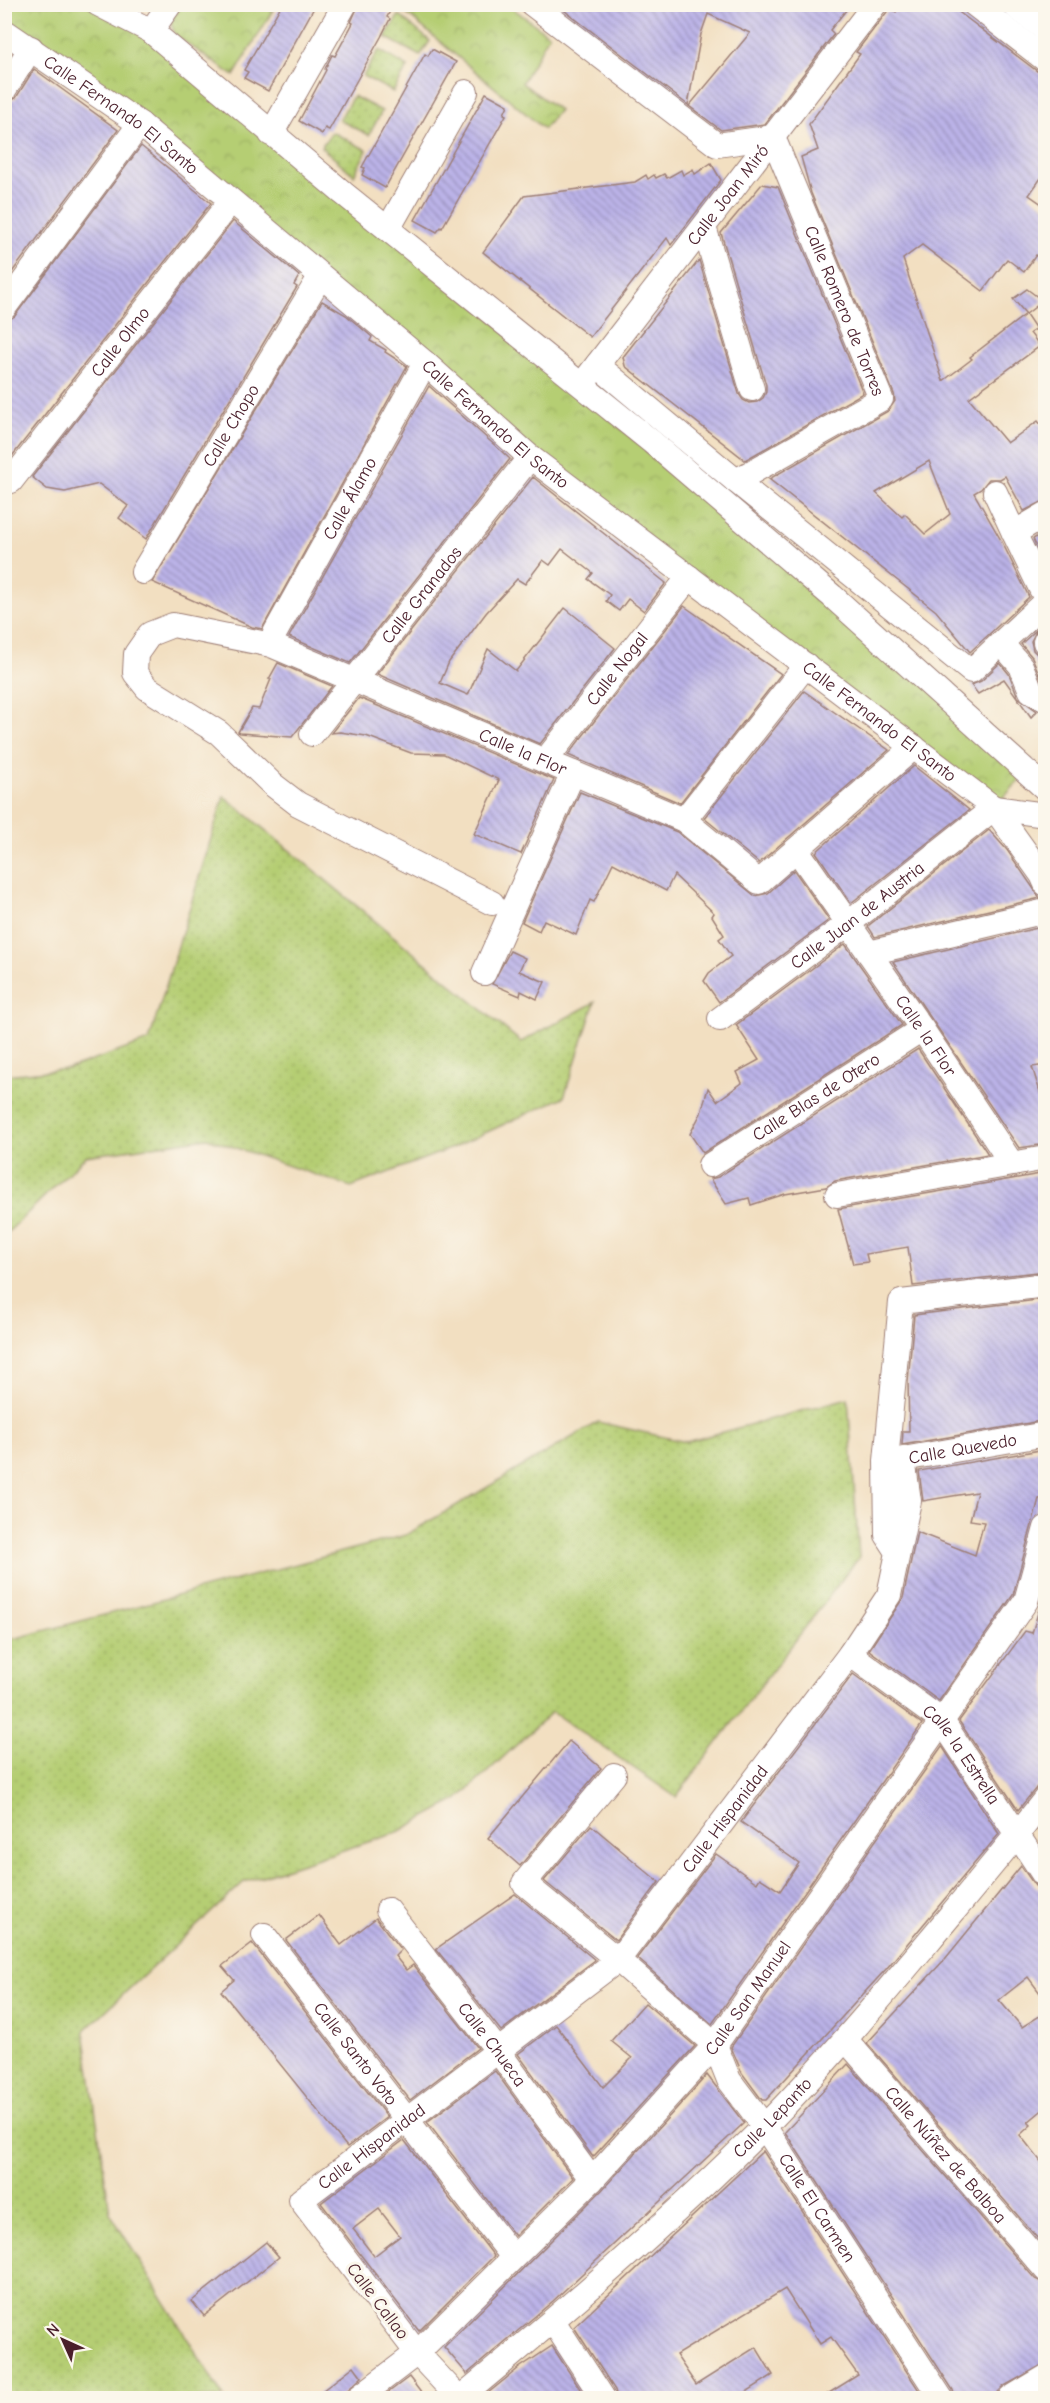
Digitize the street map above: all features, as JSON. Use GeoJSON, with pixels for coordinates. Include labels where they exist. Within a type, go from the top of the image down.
{"type":"FeatureCollection","features":[{"type":"Feature","properties":{"kind":"main road"},"geometry":{"type":"LineString","coordinates":[[1013,12],[1046,26]]}},
{"type":"Feature","properties":{"kind":"street"},"geometry":{"type":"LineString","coordinates":[[98,4],[151,31],[271,134],[582,385],[832,596],[1046,789]]}},
{"type":"Feature","properties":{"kind":"street"},"geometry":{"type":"LineString","coordinates":[[151,31],[170,4]]}},
{"type":"Feature","properties":{"kind":"street"},"geometry":{"type":"LineString","coordinates":[[271,134],[345,4]]}},
{"type":"Feature","properties":{"kind":"street"},"geometry":{"type":"LineString","coordinates":[[532,4],[717,145],[773,137]]}},
{"type":"Feature","properties":{"kind":"street","name":"Calle Joan Miró"},"geometry":{"type":"LineString","coordinates":[[582,385],[875,4]]}},
{"type":"Feature","properties":{"kind":"street"},"geometry":{"type":"LineString","coordinates":[[974,4],[1013,12],[1046,60]]}},
{"type":"Feature","properties":{"kind":"street","name":"Calle Fernando El Santo"},"geometry":{"type":"LineString","coordinates":[[4,31],[140,124],[230,202],[425,363],[530,456],[994,808],[1046,884]]}},
{"type":"Feature","properties":{"kind":"street"},"geometry":{"type":"LineString","coordinates":[[4,90],[32,48]]}},
{"type":"Feature","properties":{"kind":"street"},"geometry":{"type":"LineString","coordinates":[[388,229],[466,92]]}},
{"type":"Feature","properties":{"kind":"street"},"geometry":{"type":"LineString","coordinates":[[4,308],[140,124]]}},
{"type":"Feature","properties":{"kind":"street","name":"Calle Romero de Torres"},"geometry":{"type":"LineString","coordinates":[[736,481],[881,399],[773,137]]}},
{"type":"Feature","properties":{"kind":"street","name":"Calle Olmo"},"geometry":{"type":"LineString","coordinates":[[11,481],[230,202]]}},
{"type":"Feature","properties":{"kind":"street"},"geometry":{"type":"LineString","coordinates":[[704,227],[752,389]]}},
{"type":"Feature","properties":{"kind":"street","name":"Calle Chopo"},"geometry":{"type":"LineString","coordinates":[[143,572],[320,277]]}},
{"type":"Feature","properties":{"kind":"street","name":"Calle Álamo"},"geometry":{"type":"LineString","coordinates":[[273,639],[425,363]]}},
{"type":"Feature","properties":{"kind":"street"},"geometry":{"type":"LineString","coordinates":[[597,365],[971,671],[1046,600],[995,492]]}},
{"type":"Feature","properties":{"kind":"street","name":"Calle Granados"},"geometry":{"type":"LineString","coordinates":[[312,734],[530,456]]}},
{"type":"Feature","properties":{"kind":"street"},"geometry":{"type":"LineString","coordinates":[[1014,533],[1046,514]]}},
{"type":"Feature","properties":{"kind":"street","name":"Calle Nogal"},"geometry":{"type":"LineString","coordinates":[[545,761],[689,577]]}},
{"type":"Feature","properties":{"kind":"street","name":"Calle la Flor"},"geometry":{"type":"LineString","coordinates":[[492,903],[297,804],[272,784],[219,733],[147,688],[135,673],[136,654],[150,634],[173,625],[273,639],[354,681],[684,820],[759,882],[797,850],[922,1029],[1012,1164]]}},
{"type":"Feature","properties":{"kind":"street"},"geometry":{"type":"LineString","coordinates":[[1001,643],[1021,666],[1031,691],[1046,700]]}},
{"type":"Feature","properties":{"kind":"street"},"geometry":{"type":"LineString","coordinates":[[684,820],[806,665]]}},
{"type":"Feature","properties":{"kind":"street"},"geometry":{"type":"LineString","coordinates":[[797,850],[914,747]]}},
{"type":"Feature","properties":{"kind":"street"},"geometry":{"type":"LineString","coordinates":[[484,973],[573,773]]}},
{"type":"Feature","properties":{"kind":"street","name":"Calle Fernando El Santo"},"geometry":{"type":"LineString","coordinates":[[994,808],[1046,816]]}},
{"type":"Feature","properties":{"kind":"street","name":"Calle Juan de Austria"},"geometry":{"type":"LineString","coordinates":[[720,1019],[849,923],[994,808]]}},
{"type":"Feature","properties":{"kind":"street"},"geometry":{"type":"LineString","coordinates":[[869,953],[1046,911]]}},
{"type":"Feature","properties":{"kind":"street","name":"Calle Blas de Otero"},"geometry":{"type":"LineString","coordinates":[[710,1165],[922,1029]]}},
{"type":"Feature","properties":{"kind":"street"},"geometry":{"type":"LineString","coordinates":[[837,1195],[1046,1158]]}},
{"type":"Feature","properties":{"kind":"street"},"geometry":{"type":"LineString","coordinates":[[898,1552],[887,1535],[886,1461],[901,1302],[1046,1285]]}},
{"type":"Feature","properties":{"kind":"street","name":"Calle Quevedo"},"geometry":{"type":"LineString","coordinates":[[898,1552],[909,1501],[903,1459],[1046,1434]]}},
{"type":"Feature","properties":{"kind":"street","name":"Calle San Manuel"},"geometry":{"type":"LineString","coordinates":[[358,2398],[417,2353],[592,2180],[715,2045],[1026,1600],[1046,1528]]}},
{"type":"Feature","properties":{"kind":"street","name":"Calle Hispanidad"},"geometry":{"type":"LineString","coordinates":[[301,2200],[618,1960],[850,1654],[889,1595],[898,1552]]}},
{"type":"Feature","properties":{"kind":"street","name":"Calle la Estrella"},"geometry":{"type":"LineString","coordinates":[[850,1654],[942,1721],[1016,1836],[1046,1878]]}},
{"type":"Feature","properties":{"kind":"street","name":"Calle El Carmen"},"geometry":{"type":"LineString","coordinates":[[614,1775],[524,1883],[618,1960],[715,2045],[729,2080],[764,2126],[941,2398]]}},
{"type":"Feature","properties":{"kind":"street","name":"Calle Lepanto"},"geometry":{"type":"LineString","coordinates":[[460,2398],[554,2321],[667,2219],[764,2126],[846,2040],[1046,1798]]}},
{"type":"Feature","properties":{"kind":"street","name":"Calle Chueca"},"geometry":{"type":"LineString","coordinates":[[388,1910],[498,2051],[592,2180]]}},
{"type":"Feature","properties":{"kind":"street","name":"Calle Santo Voto"},"geometry":{"type":"LineString","coordinates":[[264,1935],[408,2118],[513,2257]]}},
{"type":"Feature","properties":{"kind":"street","name":"Calle Núñez de Balboa"},"geometry":{"type":"LineString","coordinates":[[846,2040],[1046,2270]]}},
{"type":"Feature","properties":{"kind":"street","name":"Calle Callao"},"geometry":{"type":"LineString","coordinates":[[301,2200],[417,2353],[460,2398]]}},
{"type":"Feature","properties":{"kind":"street"},"geometry":{"type":"LineString","coordinates":[[554,2321],[603,2398]]}},
{"type":"Feature","properties":{"kind":"street"},"geometry":{"type":"LineString","coordinates":[[1011,2398],[1046,2377]]}},
{"type":"Feature","properties":{"kind":"green space"},"geometry":{"type":"Polygon","coordinates":[[[5,4],[98,5],[151,31],[1027,772],[994,808],[530,457],[32,48],[5,32],[5,4]]]}},
{"type":"Feature","properties":{"kind":"green space"},"geometry":{"type":"Polygon","coordinates":[[[182,5],[276,5],[234,76],[175,35],[170,21],[182,5]]]}},
{"type":"Feature","properties":{"kind":"green space"},"geometry":{"type":"Polygon","coordinates":[[[396,5],[508,5],[549,35],[522,83],[559,110],[544,129],[396,5]]]}},
{"type":"Feature","properties":{"kind":"green space"},"geometry":{"type":"Polygon","coordinates":[[[399,15],[430,41],[420,56],[385,37],[399,15]]]}},
{"type":"Feature","properties":{"kind":"green space"},"geometry":{"type":"Polygon","coordinates":[[[379,50],[408,67],[393,92],[363,76],[379,50]]]}},
{"type":"Feature","properties":{"kind":"green space"},"geometry":{"type":"Polygon","coordinates":[[[353,96],[382,111],[369,135],[339,120],[353,96]]]}},
{"type":"Feature","properties":{"kind":"green space"},"geometry":{"type":"Polygon","coordinates":[[[332,132],[367,150],[354,175],[321,147],[332,132]]]}},
{"type":"Feature","properties":{"kind":"green space"},"geometry":{"type":"Polygon","coordinates":[[[224,796],[521,1042],[595,1002],[564,1097],[452,1148],[351,1187],[207,1138],[86,1156],[5,1235],[5,1075],[68,1069],[149,1041],[224,796]]]}},
{"type":"Feature","properties":{"kind":"green space"},"geometry":{"type":"Polygon","coordinates":[[[848,1398],[859,1557],[676,1797],[552,1712],[457,1800],[396,1833],[244,1882],[84,2031],[110,2213],[224,2398],[5,2398],[5,1641],[406,1535],[598,1422],[686,1442],[848,1398]]]}},
{"type":"Feature","properties":{"kind":"building"},"geometry":{"type":"Polygon","coordinates":[[[282,4],[316,4],[268,91],[244,78],[248,72],[244,70],[282,4]]]}},
{"type":"Feature","properties":{"kind":"building"},"geometry":{"type":"Polygon","coordinates":[[[359,4],[394,4],[381,37],[329,130],[325,128],[322,134],[299,121],[332,55],[335,56],[353,23],[351,22],[359,4]]]}},
{"type":"Feature","properties":{"kind":"building"},"geometry":{"type":"Polygon","coordinates":[[[556,4],[851,4],[830,30],[834,34],[765,124],[721,130],[689,106],[750,33],[708,14],[701,34],[688,105],[556,4]]]}},
{"type":"Feature","properties":{"kind":"building"},"geometry":{"type":"Polygon","coordinates":[[[901,4],[948,4],[1037,71],[1046,75],[1046,171],[1029,195],[1046,207],[1046,261],[1036,255],[1024,272],[1007,259],[983,291],[922,245],[903,259],[943,381],[1026,314],[1036,329],[1030,333],[1040,346],[969,398],[1007,443],[1038,421],[1046,431],[1046,500],[1024,511],[1005,476],[1000,479],[989,479],[981,489],[974,493],[1002,542],[1029,597],[970,652],[936,611],[769,479],[888,411],[895,401],[811,193],[801,157],[818,150],[809,124],[860,54],[856,52],[890,8],[896,12],[901,4]],[[929,461],[876,493],[902,517],[905,514],[925,534],[950,514],[929,461]]]}},
{"type":"Feature","properties":{"kind":"building"},"geometry":{"type":"Polygon","coordinates":[[[432,49],[456,62],[385,188],[362,175],[365,168],[362,167],[425,54],[428,56],[432,49]]]}},
{"type":"Feature","properties":{"kind":"building"},"geometry":{"type":"Polygon","coordinates":[[[34,69],[118,130],[4,283],[4,104],[16,98],[34,69]]]}},
{"type":"Feature","properties":{"kind":"building"},"geometry":{"type":"Polygon","coordinates":[[[486,93],[508,105],[504,114],[506,115],[442,228],[437,232],[415,220],[486,93]]]}},
{"type":"Feature","properties":{"kind":"building"},"geometry":{"type":"Polygon","coordinates":[[[141,146],[211,203],[9,460],[4,457],[4,322],[15,316],[141,146]]]}},
{"type":"Feature","properties":{"kind":"building"},"geometry":{"type":"Polygon","coordinates":[[[711,163],[721,180],[671,245],[667,238],[590,337],[483,252],[524,196],[635,182],[646,175],[648,179],[654,175],[656,178],[664,174],[667,178],[681,170],[683,175],[693,169],[695,174],[711,163]]]}},
{"type":"Feature","properties":{"kind":"building"},"geometry":{"type":"Polygon","coordinates":[[[762,184],[778,187],[863,393],[745,460],[625,366],[623,357],[699,260],[739,394],[749,403],[763,398],[766,385],[721,233],[762,184]]]}},
{"type":"Feature","properties":{"kind":"building"},"geometry":{"type":"Polygon","coordinates":[[[233,221],[299,276],[294,285],[297,287],[146,539],[119,518],[128,506],[99,484],[65,492],[47,489],[32,477],[233,221]]]}},
{"type":"Feature","properties":{"kind":"building"},"geometry":{"type":"Polygon","coordinates":[[[1027,289],[1043,301],[1026,314],[1013,299],[1027,289]]]}},
{"type":"Feature","properties":{"kind":"building"},"geometry":{"type":"Polygon","coordinates":[[[322,301],[346,315],[372,337],[370,341],[407,366],[262,629],[252,627],[152,582],[322,301]]]}},
{"type":"Feature","properties":{"kind":"building"},"geometry":{"type":"Polygon","coordinates":[[[429,386],[510,459],[350,663],[289,637],[429,386]]]}},
{"type":"Feature","properties":{"kind":"building"},"geometry":{"type":"Polygon","coordinates":[[[533,477],[666,583],[644,611],[628,599],[619,611],[606,601],[610,595],[588,579],[593,573],[562,549],[550,565],[543,560],[525,584],[517,579],[486,613],[449,662],[440,683],[468,695],[488,649],[516,671],[565,608],[615,648],[540,744],[377,674],[533,477]]]}},
{"type":"Feature","properties":{"kind":"building"},"geometry":{"type":"Polygon","coordinates":[[[1046,531],[1046,565],[1033,539],[1046,531]]]}},
{"type":"Feature","properties":{"kind":"building"},"geometry":{"type":"Polygon","coordinates":[[[684,606],[781,674],[680,803],[568,755],[684,606]]]}},
{"type":"Feature","properties":{"kind":"building"},"geometry":{"type":"Polygon","coordinates":[[[1046,621],[1046,628],[1037,630],[1031,641],[1033,650],[1038,655],[1046,656],[1046,683],[1042,681],[1032,657],[1021,644],[1046,621]]]}},
{"type":"Feature","properties":{"kind":"building"},"geometry":{"type":"Polygon","coordinates":[[[278,663],[332,686],[292,737],[238,732],[252,708],[259,709],[271,679],[269,679],[278,663]]]}},
{"type":"Feature","properties":{"kind":"building"},"geometry":{"type":"Polygon","coordinates":[[[1000,663],[1009,674],[1018,697],[1037,711],[1031,717],[1004,679],[978,694],[971,685],[981,681],[1000,663]]]}},
{"type":"Feature","properties":{"kind":"building"},"geometry":{"type":"Polygon","coordinates":[[[804,691],[889,750],[759,863],[704,818],[804,691]]]}},
{"type":"Feature","properties":{"kind":"building"},"geometry":{"type":"Polygon","coordinates":[[[359,698],[554,780],[521,854],[474,834],[499,780],[444,754],[411,753],[366,736],[331,733],[359,698]]]}},
{"type":"Feature","properties":{"kind":"building"},"geometry":{"type":"Polygon","coordinates":[[[914,766],[969,810],[851,903],[816,852],[914,766]]]}},
{"type":"Feature","properties":{"kind":"building"},"geometry":{"type":"Polygon","coordinates":[[[580,792],[677,832],[755,896],[768,893],[794,870],[829,920],[719,1002],[704,981],[709,973],[731,956],[719,939],[724,935],[712,916],[714,913],[674,875],[666,891],[613,863],[594,902],[590,900],[576,935],[544,920],[539,931],[522,922],[580,792]]]}},
{"type":"Feature","properties":{"kind":"building"},"geometry":{"type":"Polygon","coordinates":[[[989,830],[1007,850],[1040,898],[875,937],[868,926],[989,830]]]}},
{"type":"Feature","properties":{"kind":"building"},"geometry":{"type":"Polygon","coordinates":[[[1046,926],[1046,1065],[1032,1067],[1043,1101],[1046,1101],[1046,1144],[1019,1148],[893,962],[1046,926]]]}},
{"type":"Feature","properties":{"kind":"building"},"geometry":{"type":"Polygon","coordinates":[[[845,944],[902,1025],[703,1153],[690,1134],[701,1113],[708,1088],[717,1101],[742,1083],[737,1072],[759,1060],[736,1025],[845,944]]]}},
{"type":"Feature","properties":{"kind":"building"},"geometry":{"type":"Polygon","coordinates":[[[510,951],[525,958],[519,971],[545,982],[537,999],[521,991],[520,996],[492,984],[510,951]]]}},
{"type":"Feature","properties":{"kind":"building"},"geometry":{"type":"Polygon","coordinates":[[[918,1049],[988,1154],[835,1181],[826,1187],[785,1194],[751,1205],[749,1198],[726,1204],[710,1179],[718,1177],[918,1049]]]}},
{"type":"Feature","properties":{"kind":"building"},"geometry":{"type":"Polygon","coordinates":[[[1046,1173],[1046,1271],[913,1286],[908,1247],[866,1254],[868,1262],[853,1264],[838,1209],[1046,1173]]]}},
{"type":"Feature","properties":{"kind":"building"},"geometry":{"type":"Polygon","coordinates":[[[1046,1299],[1046,1420],[902,1445],[903,1431],[909,1431],[908,1381],[914,1315],[1046,1299]]]}},
{"type":"Feature","properties":{"kind":"building"},"geometry":{"type":"Polygon","coordinates":[[[1046,1449],[1046,1498],[1039,1499],[1013,1595],[939,1701],[869,1650],[903,1598],[917,1532],[975,1555],[984,1522],[970,1520],[977,1492],[923,1501],[919,1471],[1046,1449]]]}},
{"type":"Feature","properties":{"kind":"building"},"geometry":{"type":"Polygon","coordinates":[[[1041,1603],[1046,1603],[1046,1776],[1018,1810],[959,1721],[1025,1631],[1032,1633],[1041,1603]]]}},
{"type":"Feature","properties":{"kind":"building"},"geometry":{"type":"Polygon","coordinates":[[[853,1674],[922,1724],[712,2024],[637,1958],[716,1854],[757,1883],[760,1878],[780,1891],[799,1863],[741,1822],[853,1674]]]}},
{"type":"Feature","properties":{"kind":"building"},"geometry":{"type":"Polygon","coordinates":[[[569,1741],[601,1768],[520,1866],[488,1838],[569,1741]]]}},
{"type":"Feature","properties":{"kind":"building"},"geometry":{"type":"Polygon","coordinates":[[[942,1746],[999,1834],[887,1968],[766,2100],[762,2100],[742,2073],[731,2047],[942,1746]]]}},
{"type":"Feature","properties":{"kind":"building"},"geometry":{"type":"Polygon","coordinates":[[[591,1825],[659,1882],[616,1940],[544,1881],[591,1825]]]}},
{"type":"Feature","properties":{"kind":"building"},"geometry":{"type":"Polygon","coordinates":[[[1021,1866],[1035,1886],[1046,1892],[1046,2001],[1028,1977],[999,2000],[1022,2027],[1046,2012],[1046,2107],[1028,2122],[1031,2125],[1020,2135],[1046,2168],[1046,2248],[867,2043],[945,1959],[1021,1866]]]}},
{"type":"Feature","properties":{"kind":"building"},"geometry":{"type":"Polygon","coordinates":[[[515,1894],[595,1960],[501,2031],[436,1949],[515,1894]]]}},
{"type":"Feature","properties":{"kind":"building"},"geometry":{"type":"Polygon","coordinates":[[[319,1915],[341,1945],[376,1918],[401,1950],[395,1956],[406,1970],[413,1965],[478,2048],[410,2100],[286,1940],[319,1915]]]}},
{"type":"Feature","properties":{"kind":"building"},"geometry":{"type":"Polygon","coordinates":[[[252,1943],[387,2117],[347,2147],[221,1991],[234,1980],[222,1966],[252,1943]]]}},
{"type":"Feature","properties":{"kind":"building"},"geometry":{"type":"Polygon","coordinates":[[[645,2003],[695,2046],[593,2157],[518,2054],[556,2025],[603,2087],[632,2058],[611,2041],[645,2003]]]}},
{"type":"Feature","properties":{"kind":"building"},"geometry":{"type":"Polygon","coordinates":[[[848,2064],[1035,2279],[1046,2284],[1046,2363],[1004,2386],[998,2392],[997,2398],[955,2398],[953,2390],[785,2132],[848,2064]]]}},
{"type":"Feature","properties":{"kind":"building"},"geometry":{"type":"Polygon","coordinates":[[[495,2071],[573,2178],[515,2236],[427,2122],[495,2071]]]}},
{"type":"Feature","properties":{"kind":"building"},"geometry":{"type":"Polygon","coordinates":[[[707,2075],[744,2123],[553,2301],[467,2374],[444,2347],[602,2190],[707,2075]]]}},
{"type":"Feature","properties":{"kind":"building"},"geometry":{"type":"Polygon","coordinates":[[[404,2140],[494,2256],[419,2331],[321,2203],[404,2140]],[[379,2209],[353,2229],[374,2256],[400,2236],[379,2209]]]}},
{"type":"Feature","properties":{"kind":"building"},"geometry":{"type":"Polygon","coordinates":[[[763,2151],[924,2398],[821,2398],[858,2375],[831,2337],[820,2344],[785,2289],[676,2355],[696,2385],[756,2347],[773,2375],[737,2398],[617,2398],[615,2390],[574,2327],[763,2151]]]}},
{"type":"Feature","properties":{"kind":"building"},"geometry":{"type":"Polygon","coordinates":[[[266,2242],[279,2257],[204,2316],[192,2301],[266,2242]]]}},
{"type":"Feature","properties":{"kind":"building"},"geometry":{"type":"Polygon","coordinates":[[[552,2346],[586,2398],[482,2398],[519,2368],[552,2346]]]}},
{"type":"Feature","properties":{"kind":"building"},"geometry":{"type":"Polygon","coordinates":[[[354,2366],[362,2377],[339,2398],[313,2398],[354,2366]]]}},
{"type":"Feature","properties":{"kind":"building"},"geometry":{"type":"Polygon","coordinates":[[[409,2377],[425,2398],[381,2398],[409,2377]]]}}]}
